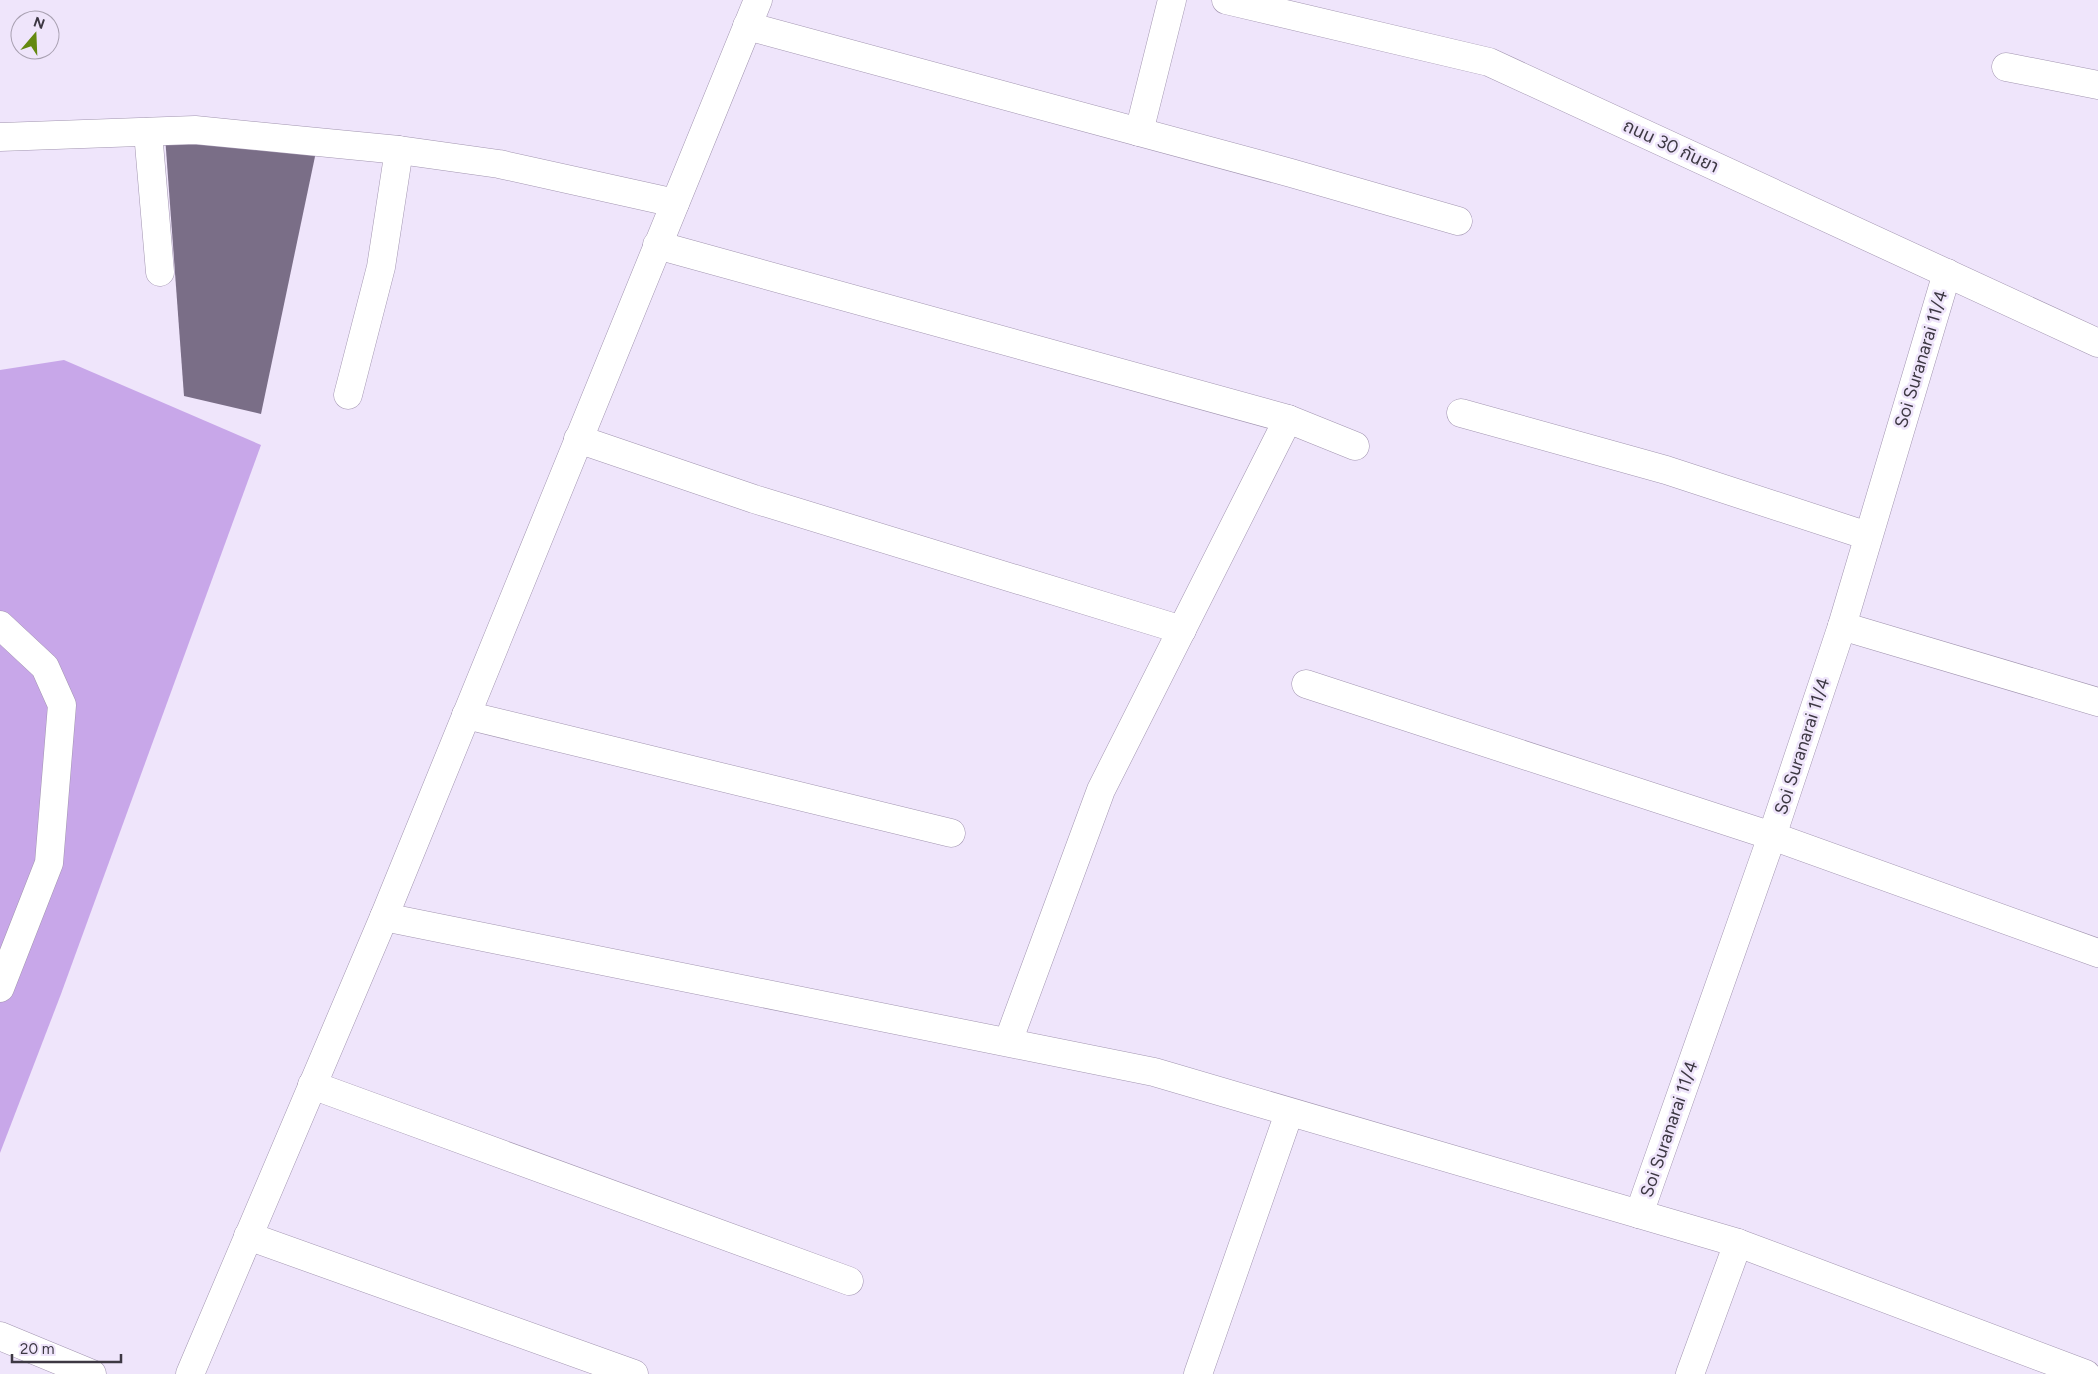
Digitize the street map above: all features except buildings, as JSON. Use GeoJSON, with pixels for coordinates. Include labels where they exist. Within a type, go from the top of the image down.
{"type":"FeatureCollection","features":[{"type":"Feature","properties":{"kind":"street"},"geometry":{"type":"LineString","coordinates":[[190,1374],[384,917],[758,0]]}},
{"type":"Feature","properties":{"kind":"street"},"geometry":{"type":"LineString","coordinates":[[1139,132],[1172,0]]}},
{"type":"Feature","properties":{"kind":"street","name":"ถนน 30 กันยา"},"geometry":{"type":"LineString","coordinates":[[1226,0],[1489,62],[2098,343]]}},
{"type":"Feature","properties":{"kind":"street"},"geometry":{"type":"LineString","coordinates":[[747,26],[1458,221]]}},
{"type":"Feature","properties":{"kind":"street"},"geometry":{"type":"LineString","coordinates":[[2006,66],[2098,86]]}},
{"type":"Feature","properties":{"kind":"street"},"geometry":{"type":"LineString","coordinates":[[0,137],[195,130],[399,150],[500,164],[675,203]]}},
{"type":"Feature","properties":{"kind":"street"},"geometry":{"type":"LineString","coordinates":[[148,132],[160,272]]}},
{"type":"Feature","properties":{"kind":"street"},"geometry":{"type":"LineString","coordinates":[[348,395],[381,267],[399,150]]}},
{"type":"Feature","properties":{"kind":"street"},"geometry":{"type":"LineString","coordinates":[[657,245],[1288,419],[1355,446]]}},
{"type":"Feature","properties":{"kind":"street","name":"Soi Suranarai 11/4"},"geometry":{"type":"LineString","coordinates":[[1639,1214],[1772,836],[1842,626],[1946,273]]}},
{"type":"Feature","properties":{"kind":"street"},"geometry":{"type":"LineString","coordinates":[[1461,413],[1666,470],[1868,536]]}},
{"type":"Feature","properties":{"kind":"street"},"geometry":{"type":"LineString","coordinates":[[1008,1042],[1101,790],[1288,419]]}},
{"type":"Feature","properties":{"kind":"street"},"geometry":{"type":"LineString","coordinates":[[578,440],[754,499],[1182,630]]}},
{"type":"Feature","properties":{"kind":"street"},"geometry":{"type":"LineString","coordinates":[[0,625],[45,666],[62,705],[49,863],[0,988]]}},
{"type":"Feature","properties":{"kind":"street"},"geometry":{"type":"LineString","coordinates":[[1842,626],[2098,702]]}},
{"type":"Feature","properties":{"kind":"street"},"geometry":{"type":"LineString","coordinates":[[1306,684],[1772,836],[2098,953]]}},
{"type":"Feature","properties":{"kind":"street"},"geometry":{"type":"LineString","coordinates":[[466,715],[951,833]]}},
{"type":"Feature","properties":{"kind":"street"},"geometry":{"type":"LineString","coordinates":[[384,917],[1154,1072],[1738,1243],[2086,1374]]}},
{"type":"Feature","properties":{"kind":"street"},"geometry":{"type":"LineString","coordinates":[[312,1085],[850,1281]]}},
{"type":"Feature","properties":{"kind":"street"},"geometry":{"type":"LineString","coordinates":[[1198,1374],[1289,1113]]}},
{"type":"Feature","properties":{"kind":"street"},"geometry":{"type":"LineString","coordinates":[[248,1236],[621,1372]]}},
{"type":"Feature","properties":{"kind":"street"},"geometry":{"type":"LineString","coordinates":[[1690,1374],[1738,1243]]}},
{"type":"Feature","properties":{"kind":"street"},"geometry":{"type":"LineString","coordinates":[[0,1336],[92,1374]]}},
{"type":"Feature","properties":{"kind":"shaded area"},"geometry":{"type":"Polygon","coordinates":[[[64,360],[261,445],[61,994],[0,1153],[0,370],[64,360]]]}}]}
